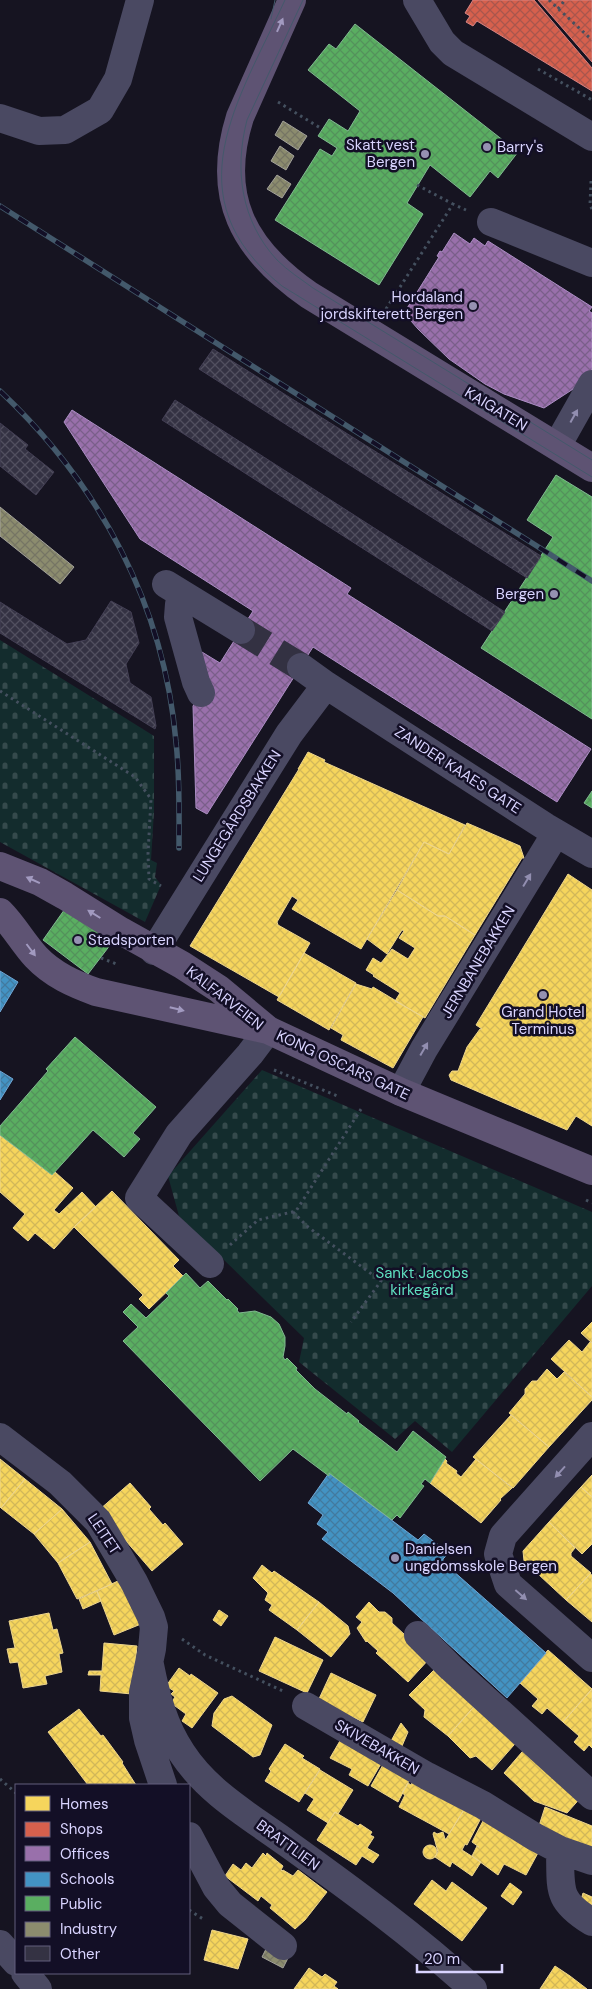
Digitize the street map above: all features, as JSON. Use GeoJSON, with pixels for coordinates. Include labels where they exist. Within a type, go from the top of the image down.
{"type":"FeatureCollection","features":[{"type":"Feature","properties":{"kind":"main road","name":"KAIGATEN"},"geometry":{"type":"LineString","coordinates":[[292,0],[240,117],[231,151],[232,186],[240,220],[257,250],[286,279],[592,468]]}},
{"type":"Feature","properties":{"kind":"main road","name":"KALFARVEIEN"},"geometry":{"type":"LineString","coordinates":[[0,866],[40,882],[154,951],[182,965],[219,989],[268,1030]]}},
{"type":"Feature","properties":{"kind":"main road","name":"KALFARVEIEN"},"geometry":{"type":"LineString","coordinates":[[0,912],[36,957],[52,971],[71,983],[96,992],[268,1030]]}},
{"type":"Feature","properties":{"kind":"main road","name":"KONG OSCARS GATE"},"geometry":{"type":"LineString","coordinates":[[268,1030],[401,1092],[592,1172]]}},
{"type":"Feature","properties":{"kind":"street"},"geometry":{"type":"LineString","coordinates":[[0,118],[39,131],[65,130],[100,110],[118,79],[140,0]]}},
{"type":"Feature","properties":{"kind":"street"},"geometry":{"type":"LineString","coordinates":[[417,0],[442,42],[452,53],[592,137]]}},
{"type":"Feature","properties":{"kind":"street"},"geometry":{"type":"LineString","coordinates":[[491,222],[592,263]]}},
{"type":"Feature","properties":{"kind":"street"},"geometry":{"type":"LineString","coordinates":[[557,446],[592,384]]}},
{"type":"Feature","properties":{"kind":"street"},"geometry":{"type":"LineString","coordinates":[[201,693],[178,617],[179,604],[175,590],[241,630]]}},
{"type":"Feature","properties":{"kind":"street","name":"ZANDER KAAES GATE"},"geometry":{"type":"LineString","coordinates":[[301,667],[556,833],[592,854]]}},
{"type":"Feature","properties":{"kind":"street","name":"LUNGEGÅRDSBAKKEN"},"geometry":{"type":"LineString","coordinates":[[154,951],[289,734],[326,685]]}},
{"type":"Feature","properties":{"kind":"street","name":"JERNBANEBAKKEN"},"geometry":{"type":"LineString","coordinates":[[401,1092],[429,1040],[556,833]]}},
{"type":"Feature","properties":{"kind":"street","name":"KONG OSCARS GATE"},"geometry":{"type":"LineString","coordinates":[[210,1264],[140,1198],[179,1134],[250,1054],[268,1030]]}},
{"type":"Feature","properties":{"kind":"street"},"geometry":{"type":"LineString","coordinates":[[592,1436],[503,1536],[498,1554],[508,1584],[592,1658]]}},
{"type":"Feature","properties":{"kind":"street","name":"LEITET"},"geometry":{"type":"LineString","coordinates":[[0,1437],[60,1483],[98,1521],[134,1582],[151,1617],[154,1627],[150,1665]]}},
{"type":"Feature","properties":{"kind":"street"},"geometry":{"type":"LineString","coordinates":[[418,1635],[451,1668],[592,1796]]}},
{"type":"Feature","properties":{"kind":"street"},"geometry":{"type":"LineString","coordinates":[[150,1665],[145,1676],[143,1718],[148,1740],[164,1784]]}},
{"type":"Feature","properties":{"kind":"street","name":"BRATTLIEN"},"geometry":{"type":"LineString","coordinates":[[150,1665],[160,1708],[170,1732],[182,1754],[209,1784],[236,1808],[405,1930],[473,1989]]}},
{"type":"Feature","properties":{"kind":"street","name":"SKIVEBAKKEN"},"geometry":{"type":"LineString","coordinates":[[306,1706],[427,1776],[483,1804],[560,1850],[592,1861]]}},
{"type":"Feature","properties":{"kind":"street"},"geometry":{"type":"LineString","coordinates":[[190,1838],[216,1886],[230,1904],[272,1938]]}},
{"type":"Feature","properties":{"kind":"street"},"geometry":{"type":"LineString","coordinates":[[560,1850],[561,1887],[565,1901],[574,1911],[592,1922]]}},
{"type":"Feature","properties":{"kind":"street"},"geometry":{"type":"LineString","coordinates":[[0,1944],[15,1961]]}},
{"type":"Feature","properties":{"kind":"street"},"geometry":{"type":"LineString","coordinates":[[26,1974],[38,1989]]}},
{"type":"Feature","properties":{"kind":"path"},"geometry":{"type":"LineString","coordinates":[[549,0],[592,40]]}},
{"type":"Feature","properties":{"kind":"path"},"geometry":{"type":"LineString","coordinates":[[558,9],[565,0]]}},
{"type":"Feature","properties":{"kind":"path"},"geometry":{"type":"LineString","coordinates":[[534,66],[592,100]]}},
{"type":"Feature","properties":{"kind":"path"},"geometry":{"type":"LineString","coordinates":[[277,101],[322,129]]}},
{"type":"Feature","properties":{"kind":"path"},"geometry":{"type":"LineString","coordinates":[[591,181],[590,205],[592,209]]}},
{"type":"Feature","properties":{"kind":"path"},"geometry":{"type":"LineString","coordinates":[[417,185],[491,222]]}},
{"type":"Feature","properties":{"kind":"path"},"geometry":{"type":"LineString","coordinates":[[383,313],[453,204]]}},
{"type":"Feature","properties":{"kind":"path"},"geometry":{"type":"LineString","coordinates":[[0,692],[135,777],[151,799],[148,854],[149,879],[156,883]]}},
{"type":"Feature","properties":{"kind":"path"},"geometry":{"type":"LineString","coordinates":[[210,1264],[258,1220],[296,1211],[363,1106]]}},
{"type":"Feature","properties":{"kind":"path"},"geometry":{"type":"LineString","coordinates":[[293,1211],[308,1227],[381,1281],[351,1322]]}},
{"type":"Feature","properties":{"kind":"path"},"geometry":{"type":"LineString","coordinates":[[180,1638],[205,1655],[295,1697],[306,1706]]}},
{"type":"Feature","properties":{"kind":"path"},"geometry":{"type":"LineString","coordinates":[[0,1779],[15,1792]]}},
{"type":"Feature","properties":{"kind":"green space"},"geometry":{"type":"Polygon","coordinates":[[[0,640],[154,736],[154,812],[151,860],[157,863],[155,877],[161,885],[145,922],[0,842],[0,640]]]}},
{"type":"Feature","properties":{"kind":"green space","name":"Sankt Jacobs kirkegård"},"geometry":{"type":"Polygon","coordinates":[[[262,1070],[592,1212],[592,1286],[452,1452],[415,1421],[395,1439],[299,1362],[304,1338],[179,1216],[168,1176],[262,1070]]]}},
{"type":"Feature","properties":{"kind":"building: Homes"},"geometry":{"type":"Polygon","coordinates":[[[308,752],[325,760],[324,762],[465,825],[449,854],[424,842],[361,949],[292,909],[298,900],[292,896],[277,922],[278,925],[310,943],[279,997],[190,946],[308,752]]]}},
{"type":"Feature","properties":{"kind":"building: Homes"},"geometry":{"type":"Polygon","coordinates":[[[467,823],[520,846],[524,858],[522,858],[475,935],[445,916],[438,916],[397,890],[424,842],[449,854],[467,823]]]}},
{"type":"Feature","properties":{"kind":"building: Homes","name":"Grand Hotel Terminus"},"geometry":{"type":"Polygon","coordinates":[[[568,874],[592,890],[592,1126],[576,1116],[567,1130],[451,1080],[449,1075],[452,1071],[458,1071],[467,1047],[480,1029],[482,1029],[476,1025],[568,874]]]}},
{"type":"Feature","properties":{"kind":"building: Homes"},"geometry":{"type":"Polygon","coordinates":[[[397,890],[438,916],[445,916],[475,935],[425,1018],[395,1001],[400,993],[366,970],[373,958],[381,963],[392,949],[408,959],[415,948],[399,938],[404,931],[402,930],[387,954],[367,939],[397,890]]]}},
{"type":"Feature","properties":{"kind":"building: Homes"},"geometry":{"type":"Polygon","coordinates":[[[304,953],[356,983],[329,1030],[277,1000],[304,953]]]}},
{"type":"Feature","properties":{"kind":"building: Homes"},"geometry":{"type":"Polygon","coordinates":[[[356,984],[372,989],[373,987],[423,1017],[393,1068],[341,1040],[343,1035],[331,1028],[356,984]]]}},
{"type":"Feature","properties":{"kind":"building: Homes"},"geometry":{"type":"Polygon","coordinates":[[[0,1135],[52,1175],[55,1172],[73,1188],[54,1210],[59,1214],[82,1192],[96,1207],[54,1249],[35,1233],[28,1241],[13,1228],[25,1214],[0,1192],[0,1135]]]}},
{"type":"Feature","properties":{"kind":"building: Homes"},"geometry":{"type":"Polygon","coordinates":[[[112,1191],[179,1260],[173,1266],[183,1276],[149,1309],[139,1299],[143,1295],[74,1227],[112,1191]]]}},
{"type":"Feature","properties":{"kind":"building: Homes"},"geometry":{"type":"Polygon","coordinates":[[[592,1322],[592,1343],[581,1333],[592,1322]]]}},
{"type":"Feature","properties":{"kind":"building: Homes"},"geometry":{"type":"Polygon","coordinates":[[[569,1340],[582,1352],[590,1342],[592,1343],[592,1397],[551,1359],[569,1340]]]}},
{"type":"Feature","properties":{"kind":"building: Homes"},"geometry":{"type":"Polygon","coordinates":[[[547,1369],[557,1379],[564,1372],[592,1397],[592,1400],[549,1447],[509,1413],[525,1394],[525,1389],[532,1381],[537,1381],[547,1369]]]}},
{"type":"Feature","properties":{"kind":"building: Homes"},"geometry":{"type":"Polygon","coordinates":[[[511,1415],[549,1447],[513,1488],[473,1457],[511,1415]]]}},
{"type":"Feature","properties":{"kind":"building: Homes"},"geometry":{"type":"Polygon","coordinates":[[[0,1459],[25,1479],[1,1508],[0,1507],[0,1459]]]}},
{"type":"Feature","properties":{"kind":"building: Homes"},"geometry":{"type":"Polygon","coordinates":[[[445,1459],[446,1463],[457,1471],[456,1473],[461,1477],[476,1459],[512,1488],[500,1499],[481,1523],[430,1483],[445,1459]]]}},
{"type":"Feature","properties":{"kind":"building: Homes"},"geometry":{"type":"Polygon","coordinates":[[[592,1475],[592,1497],[581,1487],[592,1475]]]}},
{"type":"Feature","properties":{"kind":"building: Homes"},"geometry":{"type":"Polygon","coordinates":[[[25,1479],[62,1509],[34,1534],[1,1508],[25,1479]]]}},
{"type":"Feature","properties":{"kind":"building: Homes"},"geometry":{"type":"Polygon","coordinates":[[[130,1483],[151,1507],[149,1509],[163,1525],[165,1523],[183,1544],[152,1571],[99,1510],[130,1483]]]}},
{"type":"Feature","properties":{"kind":"building: Homes"},"geometry":{"type":"Polygon","coordinates":[[[581,1487],[592,1497],[592,1544],[582,1554],[549,1522],[581,1487]]]}},
{"type":"Feature","properties":{"kind":"building: Homes"},"geometry":{"type":"Polygon","coordinates":[[[62,1509],[90,1542],[58,1563],[34,1534],[62,1509]]]}},
{"type":"Feature","properties":{"kind":"building: Homes"},"geometry":{"type":"Polygon","coordinates":[[[549,1522],[575,1548],[571,1556],[591,1573],[566,1600],[524,1561],[523,1551],[549,1522]]]}},
{"type":"Feature","properties":{"kind":"building: Homes"},"geometry":{"type":"Polygon","coordinates":[[[90,1542],[112,1584],[77,1599],[58,1563],[90,1542]]]}},
{"type":"Feature","properties":{"kind":"building: Homes"},"geometry":{"type":"Polygon","coordinates":[[[262,1565],[272,1573],[274,1571],[319,1602],[297,1630],[269,1610],[272,1605],[265,1600],[268,1593],[253,1578],[262,1565]]]}},
{"type":"Feature","properties":{"kind":"building: Homes"},"geometry":{"type":"Polygon","coordinates":[[[590,1574],[592,1575],[592,1622],[566,1600],[590,1574]]]}},
{"type":"Feature","properties":{"kind":"building: Homes"},"geometry":{"type":"Polygon","coordinates":[[[122,1579],[141,1624],[114,1635],[97,1591],[122,1579]]]}},
{"type":"Feature","properties":{"kind":"building: Homes"},"geometry":{"type":"Polygon","coordinates":[[[97,1591],[101,1601],[83,1609],[79,1599],[97,1591]]]}},
{"type":"Feature","properties":{"kind":"building: Homes"},"geometry":{"type":"Polygon","coordinates":[[[319,1602],[348,1626],[350,1634],[331,1657],[297,1630],[319,1602]]]}},
{"type":"Feature","properties":{"kind":"building: Homes"},"geometry":{"type":"Polygon","coordinates":[[[369,1602],[379,1612],[385,1612],[392,1618],[392,1623],[430,1658],[408,1682],[376,1653],[378,1651],[366,1642],[357,1628],[362,1622],[356,1617],[369,1602]]]}},
{"type":"Feature","properties":{"kind":"building: Homes"},"geometry":{"type":"Polygon","coordinates":[[[219,1610],[228,1616],[221,1626],[213,1620],[219,1610]]]}},
{"type":"Feature","properties":{"kind":"building: Homes"},"geometry":{"type":"Polygon","coordinates":[[[49,1613],[53,1630],[57,1629],[63,1653],[59,1654],[62,1672],[45,1676],[47,1684],[23,1688],[18,1662],[10,1663],[7,1649],[15,1648],[9,1621],[49,1613]]]}},
{"type":"Feature","properties":{"kind":"building: Homes"},"geometry":{"type":"Polygon","coordinates":[[[275,1637],[323,1660],[307,1693],[259,1671],[275,1637]]]}},
{"type":"Feature","properties":{"kind":"building: Homes"},"geometry":{"type":"Polygon","coordinates":[[[104,1643],[137,1646],[132,1694],[100,1691],[101,1675],[88,1675],[89,1671],[102,1671],[104,1643]]]}},
{"type":"Feature","properties":{"kind":"building: Homes"},"geometry":{"type":"Polygon","coordinates":[[[548,1650],[592,1689],[563,1722],[547,1708],[542,1714],[532,1706],[538,1699],[520,1683],[548,1650]]]}},
{"type":"Feature","properties":{"kind":"building: Homes"},"geometry":{"type":"Polygon","coordinates":[[[440,1664],[480,1700],[448,1736],[424,1717],[425,1710],[409,1695],[440,1664]]]}},
{"type":"Feature","properties":{"kind":"building: Homes"},"geometry":{"type":"Polygon","coordinates":[[[179,1668],[218,1693],[192,1728],[182,1721],[186,1714],[171,1703],[175,1697],[171,1694],[174,1691],[166,1686],[179,1668]]]}},
{"type":"Feature","properties":{"kind":"building: Homes"},"geometry":{"type":"Polygon","coordinates":[[[331,1673],[376,1695],[363,1722],[318,1701],[331,1673]]]}},
{"type":"Feature","properties":{"kind":"building: Homes"},"geometry":{"type":"Polygon","coordinates":[[[592,1689],[592,1748],[589,1745],[584,1751],[574,1742],[579,1736],[563,1722],[592,1689]]]}},
{"type":"Feature","properties":{"kind":"building: Homes"},"geometry":{"type":"Polygon","coordinates":[[[232,1696],[272,1725],[260,1755],[253,1757],[212,1726],[214,1713],[224,1699],[232,1696]]]}},
{"type":"Feature","properties":{"kind":"building: Homes"},"geometry":{"type":"Polygon","coordinates":[[[480,1700],[521,1737],[492,1770],[476,1756],[470,1758],[448,1736],[480,1700]]]}},
{"type":"Feature","properties":{"kind":"building: Homes"},"geometry":{"type":"Polygon","coordinates":[[[79,1709],[101,1736],[103,1735],[123,1762],[135,1784],[87,1784],[48,1732],[79,1709]]]}},
{"type":"Feature","properties":{"kind":"building: Homes"},"geometry":{"type":"Polygon","coordinates":[[[401,1723],[408,1732],[402,1746],[391,1741],[401,1723]]]}},
{"type":"Feature","properties":{"kind":"building: Homes"},"geometry":{"type":"Polygon","coordinates":[[[341,1739],[382,1762],[368,1786],[349,1775],[352,1769],[330,1758],[341,1739]]]}},
{"type":"Feature","properties":{"kind":"building: Homes"},"geometry":{"type":"Polygon","coordinates":[[[285,1744],[304,1756],[302,1758],[320,1769],[299,1802],[265,1781],[271,1771],[269,1769],[285,1744]]]}},
{"type":"Feature","properties":{"kind":"building: Homes"},"geometry":{"type":"Polygon","coordinates":[[[528,1745],[583,1795],[567,1813],[534,1801],[504,1773],[528,1745]]]}},
{"type":"Feature","properties":{"kind":"building: Homes"},"geometry":{"type":"Polygon","coordinates":[[[384,1763],[411,1777],[398,1802],[371,1786],[384,1763]]]}},
{"type":"Feature","properties":{"kind":"building: Homes"},"geometry":{"type":"Polygon","coordinates":[[[320,1770],[353,1790],[338,1814],[335,1812],[328,1823],[307,1810],[314,1799],[305,1793],[320,1770]]]}},
{"type":"Feature","properties":{"kind":"building: Homes"},"geometry":{"type":"Polygon","coordinates":[[[413,1781],[465,1808],[449,1834],[399,1807],[405,1795],[402,1793],[408,1783],[411,1785],[413,1781]]]}},
{"type":"Feature","properties":{"kind":"building: Homes"},"geometry":{"type":"Polygon","coordinates":[[[545,1807],[592,1826],[592,1850],[538,1829],[545,1807]]]}},
{"type":"Feature","properties":{"kind":"building: Homes"},"geometry":{"type":"Polygon","coordinates":[[[465,1808],[481,1818],[467,1845],[465,1844],[462,1850],[481,1862],[472,1876],[452,1862],[450,1867],[435,1857],[438,1852],[434,1832],[437,1834],[443,1832],[446,1839],[465,1808]]]}},
{"type":"Feature","properties":{"kind":"building: Homes"},"geometry":{"type":"Polygon","coordinates":[[[335,1812],[372,1832],[370,1835],[374,1837],[367,1848],[379,1855],[373,1863],[362,1856],[356,1865],[317,1840],[335,1812]]]}},
{"type":"Feature","properties":{"kind":"building: Homes"},"geometry":{"type":"Polygon","coordinates":[[[484,1819],[539,1851],[526,1875],[504,1864],[498,1875],[472,1856],[477,1846],[479,1847],[472,1842],[484,1819]]]}},
{"type":"Feature","properties":{"kind":"building: Homes"},"geometry":{"type":"Polygon","coordinates":[[[427,1845],[433,1845],[437,1852],[433,1859],[427,1859],[423,1855],[423,1849],[427,1845]]]}},
{"type":"Feature","properties":{"kind":"building: Homes"},"geometry":{"type":"Polygon","coordinates":[[[263,1853],[266,1856],[267,1853],[283,1866],[282,1871],[293,1876],[298,1870],[327,1892],[305,1920],[295,1929],[270,1908],[272,1905],[261,1896],[258,1901],[225,1876],[233,1864],[241,1870],[246,1863],[252,1868],[263,1853]]]}},
{"type":"Feature","properties":{"kind":"building: Homes"},"geometry":{"type":"Polygon","coordinates":[[[432,1880],[446,1891],[452,1882],[487,1908],[462,1941],[414,1904],[432,1880]]]}},
{"type":"Feature","properties":{"kind":"building: Homes"},"geometry":{"type":"Polygon","coordinates":[[[510,1883],[522,1892],[513,1905],[501,1896],[510,1883]]]}},
{"type":"Feature","properties":{"kind":"building: Homes"},"geometry":{"type":"Polygon","coordinates":[[[583,1893],[592,1897],[592,1905],[581,1900],[583,1893]]]}},
{"type":"Feature","properties":{"kind":"building: Homes"},"geometry":{"type":"Polygon","coordinates":[[[212,1930],[248,1939],[238,1969],[204,1960],[212,1930]]]}},
{"type":"Feature","properties":{"kind":"building: Homes"},"geometry":{"type":"Polygon","coordinates":[[[555,1966],[570,1976],[587,1989],[540,1989],[555,1966]]]}},
{"type":"Feature","properties":{"kind":"building: Homes"},"geometry":{"type":"Polygon","coordinates":[[[309,1968],[322,1977],[325,1974],[337,1982],[334,1986],[338,1989],[294,1989],[309,1968]]]}},
{"type":"Feature","properties":{"kind":"building: Shops"},"geometry":{"type":"Polygon","coordinates":[[[473,0],[534,0],[592,68],[592,91],[477,21],[473,26],[466,22],[470,16],[465,13],[473,0]]]}},
{"type":"Feature","properties":{"kind":"building: Shops"},"geometry":{"type":"Polygon","coordinates":[[[538,0],[592,0],[592,62],[538,0]]]}},
{"type":"Feature","properties":{"kind":"building: Offices"},"geometry":{"type":"Polygon","coordinates":[[[454,233],[470,244],[474,238],[485,246],[488,241],[592,307],[589,311],[592,313],[592,380],[590,378],[544,408],[504,394],[485,384],[449,359],[418,329],[404,313],[439,257],[437,256],[440,251],[442,252],[454,233]]]}},
{"type":"Feature","properties":{"kind":"building: Offices"},"geometry":{"type":"Polygon","coordinates":[[[72,410],[351,588],[347,594],[591,749],[557,802],[313,647],[207,814],[196,808],[193,706],[207,684],[192,646],[220,663],[253,611],[140,539],[64,422],[72,410]]]}},
{"type":"Feature","properties":{"kind":"building: Schools"},"geometry":{"type":"Polygon","coordinates":[[[0,971],[18,982],[0,1012],[0,971]]]}},
{"type":"Feature","properties":{"kind":"building: Schools"},"geometry":{"type":"Polygon","coordinates":[[[0,1071],[13,1079],[0,1100],[0,1071]]]}},
{"type":"Feature","properties":{"kind":"building: Schools"},"geometry":{"type":"Polygon","coordinates":[[[329,1473],[418,1540],[424,1534],[449,1553],[443,1559],[443,1562],[546,1653],[507,1698],[393,1593],[322,1539],[328,1532],[317,1524],[323,1515],[308,1503],[329,1473]]]}},
{"type":"Feature","properties":{"kind":"building: Public","name":"Skatt vest Bergen"},"geometry":{"type":"Polygon","coordinates":[[[355,24],[518,152],[498,178],[490,171],[470,197],[430,165],[407,203],[423,214],[379,285],[275,220],[320,149],[332,156],[337,148],[318,136],[329,119],[348,131],[360,111],[308,70],[329,44],[336,49],[355,24]]]}},
{"type":"Feature","properties":{"kind":"building: Public","name":"Bergen"},"geometry":{"type":"Polygon","coordinates":[[[556,475],[592,497],[592,719],[481,648],[553,537],[527,520],[556,475]]]}},
{"type":"Feature","properties":{"kind":"building: Public"},"geometry":{"type":"Polygon","coordinates":[[[592,791],[592,808],[584,803],[592,791]]]}},
{"type":"Feature","properties":{"kind":"building: Public","name":"Stadsporten"},"geometry":{"type":"Polygon","coordinates":[[[67,906],[114,940],[88,974],[43,940],[67,906]]]}},
{"type":"Feature","properties":{"kind":"building: Public"},"geometry":{"type":"Polygon","coordinates":[[[75,1037],[156,1107],[133,1133],[140,1139],[124,1157],[93,1130],[52,1175],[0,1135],[0,1126],[48,1071],[46,1069],[75,1037]]]}},
{"type":"Feature","properties":{"kind":"building: Public"},"geometry":{"type":"Polygon","coordinates":[[[186,1273],[200,1288],[208,1281],[238,1309],[239,1313],[255,1311],[271,1317],[279,1324],[285,1337],[283,1357],[285,1360],[287,1358],[315,1389],[347,1414],[348,1412],[397,1452],[413,1431],[446,1457],[430,1483],[425,1479],[421,1484],[424,1486],[400,1518],[397,1515],[392,1520],[293,1449],[260,1481],[123,1341],[138,1327],[123,1312],[131,1304],[146,1318],[169,1296],[166,1293],[186,1273]]]}},
{"type":"Feature","properties":{"kind":"building: Industry"},"geometry":{"type":"Polygon","coordinates":[[[283,121],[307,136],[298,150],[275,135],[283,121]]]}},
{"type":"Feature","properties":{"kind":"building: Industry"},"geometry":{"type":"Polygon","coordinates":[[[280,146],[294,156],[286,170],[271,161],[280,146]]]}},
{"type":"Feature","properties":{"kind":"building: Industry"},"geometry":{"type":"Polygon","coordinates":[[[277,175],[291,184],[282,198],[267,189],[277,175]]]}},
{"type":"Feature","properties":{"kind":"building: Industry"},"geometry":{"type":"Polygon","coordinates":[[[0,507],[74,567],[60,584],[0,536],[0,507]]]}},
{"type":"Feature","properties":{"kind":"building: Industry"},"geometry":{"type":"Polygon","coordinates":[[[266,1949],[289,1956],[283,1968],[262,1957],[266,1949]]]}},
{"type":"Feature","properties":{"kind":"building: Other"},"geometry":{"type":"Polygon","coordinates":[[[213,349],[541,556],[527,578],[199,369],[213,349]]]}},
{"type":"Feature","properties":{"kind":"building: Other"},"geometry":{"type":"Polygon","coordinates":[[[175,400],[505,612],[492,631],[162,420],[175,400]]]}},
{"type":"Feature","properties":{"kind":"building: Other"},"geometry":{"type":"Polygon","coordinates":[[[0,423],[28,445],[25,449],[54,472],[36,495],[0,466],[0,423]]]}},
{"type":"Feature","properties":{"kind":"building: Other"},"geometry":{"type":"Polygon","coordinates":[[[111,601],[131,612],[139,643],[126,664],[130,683],[151,697],[155,729],[0,633],[0,602],[67,644],[86,640],[111,601]]]}},
{"type":"Feature","properties":{"kind":"tunnel"},"geometry":{"type":"LineString","coordinates":[[241,630],[301,667]]}},
{"type":"Feature","properties":{"kind":"tram line"},"geometry":{"type":"LineString","coordinates":[[271,19],[275,0]]}},
{"type":"Feature","properties":{"kind":"tram line"},"geometry":{"type":"LineString","coordinates":[[285,0],[249,75],[234,112],[224,148],[222,183],[229,218],[248,252],[282,286],[592,477]]}},
{"type":"Feature","properties":{"kind":"tram line"},"geometry":{"type":"LineString","coordinates":[[303,0],[247,120],[243,139],[241,176],[244,194],[248,212],[255,229],[265,245],[281,264],[313,288],[592,460]]}},
{"type":"Feature","properties":{"kind":"railway"},"geometry":{"type":"LineString","coordinates":[[0,206],[592,581]]}},
{"type":"Feature","properties":{"kind":"railway"},"geometry":{"type":"LineString","coordinates":[[0,391],[36,427],[68,466],[96,507],[121,550],[141,596],[158,643],[169,691],[178,769],[179,848]]}},
{"type":"Feature","properties":{"kind":"place","name":"Barry's"},"geometry":{"type":"Point","coordinates":[487,147]}},
{"type":"Feature","properties":{"kind":"place","name":"Skatt vest Bergen"},"geometry":{"type":"Point","coordinates":[425,154]}},
{"type":"Feature","properties":{"kind":"place","name":"Hordaland jordskifterett Bergen"},"geometry":{"type":"Point","coordinates":[473,306]}},
{"type":"Feature","properties":{"kind":"place","name":"Bergen"},"geometry":{"type":"Point","coordinates":[554,594]}},
{"type":"Feature","properties":{"kind":"place","name":"Stadsporten"},"geometry":{"type":"Point","coordinates":[78,940]}},
{"type":"Feature","properties":{"kind":"place","name":"Grand Hotel Terminus"},"geometry":{"type":"Point","coordinates":[543,995]}},
{"type":"Feature","properties":{"kind":"place","name":"Danielsen ungdomsskole Bergen"},"geometry":{"type":"Point","coordinates":[395,1558]}}]}
